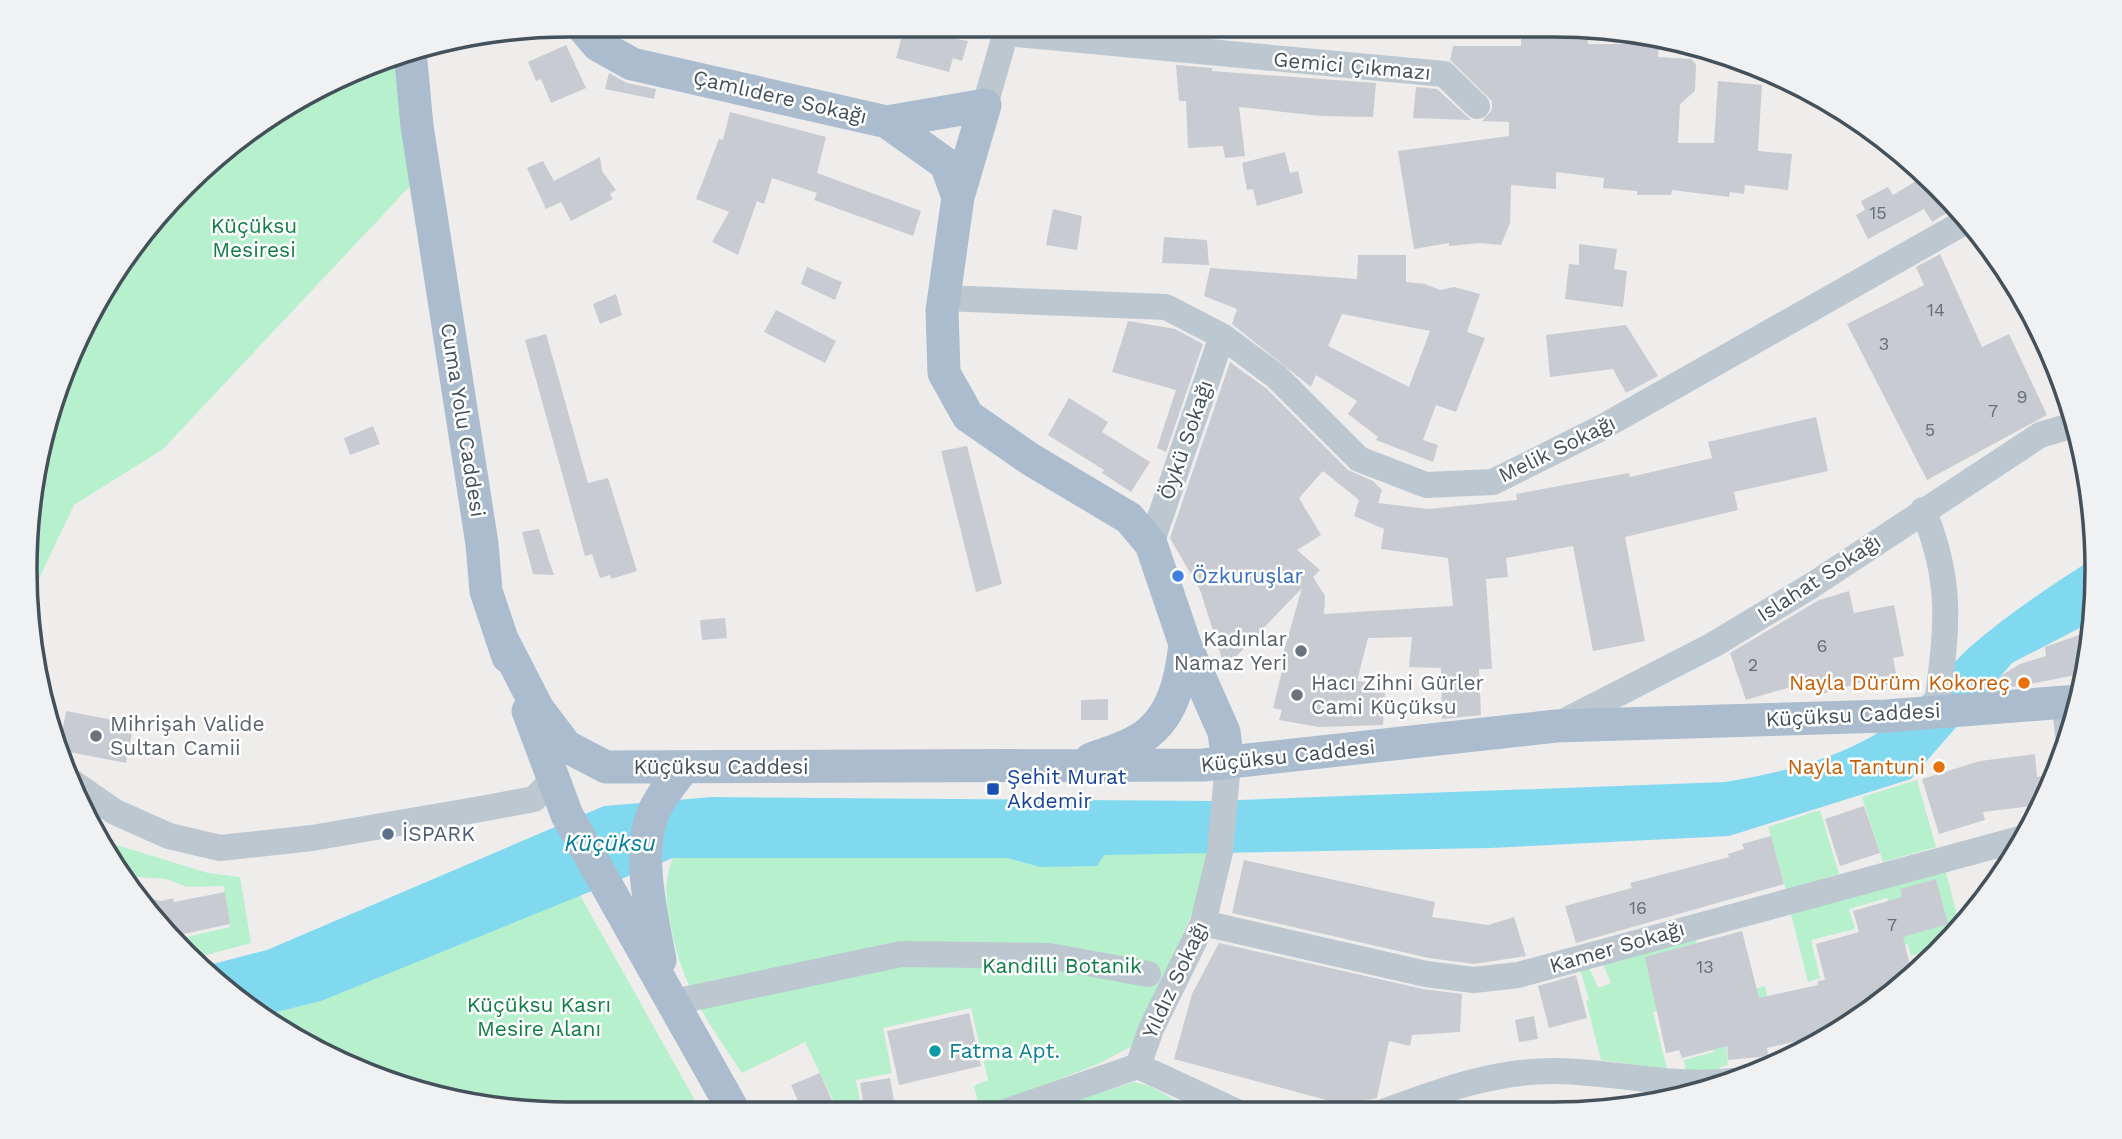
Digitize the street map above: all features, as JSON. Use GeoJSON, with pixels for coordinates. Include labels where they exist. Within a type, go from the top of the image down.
{"type":"FeatureCollection","features":[{"type":"Feature","properties":{"kind":"main road","name":"Çamlıdere Sokağı"},"geometry":{"type":"LineString","coordinates":[[592,37],[598,45],[632,64],[887,122],[946,164],[958,197]]}},
{"type":"Feature","properties":{"kind":"main road"},"geometry":{"type":"LineString","coordinates":[[417,125],[426,57]]}},
{"type":"Feature","properties":{"kind":"main road","name":"Cuma Yolu Caddesi"},"geometry":{"type":"LineString","coordinates":[[411,61],[417,125],[482,544],[486,591],[543,789],[567,815],[729,1102]]}},
{"type":"Feature","properties":{"kind":"main road"},"geometry":{"type":"LineString","coordinates":[[887,122],[985,105],[958,197],[944,298],[944,373],[968,416],[1030,459],[1129,518],[1151,544],[1226,763]]}},
{"type":"Feature","properties":{"kind":"main road","name":"Küçüksu Caddesi"},"geometry":{"type":"LineString","coordinates":[[501,637],[538,709],[566,746],[606,767],[1226,763],[1242,749],[1274,759],[1556,726],[1936,712],[2068,702]]}},
{"type":"Feature","properties":{"kind":"main road"},"geometry":{"type":"LineString","coordinates":[[1074,765],[1139,740],[1165,714],[1180,684],[1185,644]]}},
{"type":"Feature","properties":{"kind":"main road"},"geometry":{"type":"LineString","coordinates":[[670,994],[648,893],[647,829],[655,808],[683,768]]}},
{"type":"Feature","properties":{"kind":"street"},"geometry":{"type":"LineString","coordinates":[[985,105],[1005,37]]}},
{"type":"Feature","properties":{"kind":"street","name":"Gemici Çıkmazı"},"geometry":{"type":"LineString","coordinates":[[1085,37],[1444,74],[1477,106]]}},
{"type":"Feature","properties":{"kind":"street","name":"Melik Sokağı"},"geometry":{"type":"LineString","coordinates":[[944,298],[1167,307],[1222,336],[1277,377],[1359,459],[1426,485],[1493,482],[1601,428],[1959,225]]}},
{"type":"Feature","properties":{"kind":"street","name":"Öykü Sokağı"},"geometry":{"type":"LineString","coordinates":[[1151,544],[1222,336]]}},
{"type":"Feature","properties":{"kind":"street","name":"Islahat Sokağı"},"geometry":{"type":"LineString","coordinates":[[1556,726],[1713,645],[1811,586],[2040,435],[2066,427]]}},
{"type":"Feature","properties":{"kind":"street"},"geometry":{"type":"LineString","coordinates":[[1923,510],[1940,559],[1947,602],[1936,712]]}},
{"type":"Feature","properties":{"kind":"street","name":"Yıldız Sokağı"},"geometry":{"type":"LineString","coordinates":[[1138,1066],[1156,1018],[1203,923],[1220,852],[1226,763]]}},
{"type":"Feature","properties":{"kind":"street"},"geometry":{"type":"LineString","coordinates":[[86,791],[116,812],[169,836],[220,848],[312,838],[543,789]]}},
{"type":"Feature","properties":{"kind":"street","name":"Kamer Sokağı"},"geometry":{"type":"LineString","coordinates":[[1203,923],[1426,975],[1489,980],[1518,975],[2010,842]]}},
{"type":"Feature","properties":{"kind":"street"},"geometry":{"type":"LineString","coordinates":[[670,994],[901,954],[1049,956],[1148,974]]}},
{"type":"Feature","properties":{"kind":"street"},"geometry":{"type":"LineString","coordinates":[[1034,1102],[1138,1066],[1216,1102]]}},
{"type":"Feature","properties":{"kind":"street"},"geometry":{"type":"LineString","coordinates":[[1412,1102],[1472,1081],[1527,1072],[1558,1071],[1686,1085]]}},
{"type":"Feature","properties":{"kind":"green space","name":"Küçüksu Mesiresi"},"geometry":{"type":"Polygon","coordinates":[[[395,66],[410,186],[163,449],[74,505],[37,582],[41,500],[65,398],[77,366],[108,303],[147,245],[193,193],[245,147],[303,108],[366,77],[395,66]]]}},
{"type":"Feature","properties":{"kind":"green space"},"geometry":{"type":"Polygon","coordinates":[[[1917,780],[1936,847],[1883,862],[1862,797],[1917,780]]]}},
{"type":"Feature","properties":{"kind":"green space"},"geometry":{"type":"Polygon","coordinates":[[[1820,810],[1839,874],[1786,890],[1768,827],[1820,810]]]}},
{"type":"Feature","properties":{"kind":"green space"},"geometry":{"type":"Polygon","coordinates":[[[113,844],[208,873],[240,877],[251,943],[203,956],[185,937],[230,927],[224,886],[187,887],[166,879],[135,877],[113,844]]]}},
{"type":"Feature","properties":{"kind":"green space","name":"Kandilli Botanik"},"geometry":{"type":"Polygon","coordinates":[[[1211,851],[1199,898],[1132,1046],[1098,1064],[1001,1102],[978,1102],[974,1086],[988,1080],[971,1008],[883,1028],[892,1073],[856,1080],[860,1102],[834,1102],[805,1042],[742,1073],[698,1004],[682,968],[669,918],[667,884],[673,858],[1007,858],[1040,867],[1103,855],[1211,851]]]}},
{"type":"Feature","properties":{"kind":"green space"},"geometry":{"type":"Polygon","coordinates":[[[1944,865],[1957,916],[1923,952],[1911,956],[1908,944],[1901,946],[1887,898],[1849,909],[1855,929],[1811,940],[1820,978],[1808,982],[1789,906],[1944,865]]]}},
{"type":"Feature","properties":{"kind":"green space","name":"Küçüksu Kasrı Mesire Alanı"},"geometry":{"type":"Polygon","coordinates":[[[580,895],[696,1102],[535,1101],[500,1098],[432,1084],[366,1062],[303,1031],[275,1013],[321,1001],[580,895]]]}},
{"type":"Feature","properties":{"kind":"green space"},"geometry":{"type":"Polygon","coordinates":[[[1694,932],[1711,1001],[1765,986],[1770,1007],[1722,1011],[1728,1065],[1720,1067],[1721,1074],[1686,1075],[1684,1060],[1714,1052],[1701,1001],[1653,1012],[1667,1069],[1601,1060],[1580,969],[1589,967],[1598,988],[1611,983],[1602,962],[1694,932]]]}},
{"type":"Feature","properties":{"kind":"green space"},"geometry":{"type":"Polygon","coordinates":[[[1134,1082],[1150,1086],[1178,1102],[1070,1102],[1134,1082]]]}},
{"type":"Feature","properties":{"kind":"water","name":"Küçüksu"},"geometry":{"type":"Polygon","coordinates":[[[2085,564],[2082,627],[2012,663],[1911,779],[1729,836],[1490,848],[1104,855],[1097,866],[1040,867],[1007,858],[673,858],[321,1001],[275,1013],[212,964],[267,950],[604,806],[712,797],[1212,801],[1725,782],[1768,774],[1835,754],[1876,734],[1914,705],[1970,647],[2031,600],[2085,564]]]}},
{"type":"Feature","properties":{"kind":"building"},"geometry":{"type":"Polygon","coordinates":[[[902,37],[958,37],[968,41],[962,61],[953,58],[949,72],[896,58],[902,37]]]}},
{"type":"Feature","properties":{"kind":"building"},"geometry":{"type":"Polygon","coordinates":[[[1521,37],[1587,38],[1588,44],[1639,44],[1659,48],[1658,57],[1691,59],[1696,64],[1695,91],[1680,104],[1678,143],[1714,143],[1718,81],[1762,85],[1758,151],[1792,154],[1788,190],[1745,185],[1744,194],[1730,192],[1729,197],[1672,190],[1671,195],[1637,195],[1637,191],[1603,188],[1604,178],[1556,172],[1556,189],[1511,185],[1510,223],[1501,245],[1480,243],[1449,246],[1449,243],[1414,249],[1398,151],[1509,136],[1509,122],[1482,121],[1492,110],[1492,101],[1450,60],[1453,46],[1521,46],[1521,37]]]}},
{"type":"Feature","properties":{"kind":"building"},"geometry":{"type":"Polygon","coordinates":[[[566,45],[586,88],[551,103],[541,79],[536,81],[528,62],[566,45]]]}},
{"type":"Feature","properties":{"kind":"building"},"geometry":{"type":"Polygon","coordinates":[[[1176,65],[1212,68],[1212,71],[1376,83],[1373,117],[1321,116],[1239,107],[1245,156],[1225,158],[1223,146],[1188,148],[1186,101],[1179,101],[1176,65]]]}},
{"type":"Feature","properties":{"kind":"building"},"geometry":{"type":"Polygon","coordinates":[[[609,73],[627,83],[656,89],[654,99],[605,89],[609,73]]]}},
{"type":"Feature","properties":{"kind":"building"},"geometry":{"type":"Polygon","coordinates":[[[1416,87],[1437,89],[1471,120],[1413,118],[1416,87]]]}},
{"type":"Feature","properties":{"kind":"building"},"geometry":{"type":"Polygon","coordinates":[[[730,112],[826,137],[817,173],[921,211],[913,236],[814,200],[817,193],[772,178],[764,204],[757,201],[738,255],[712,242],[729,212],[696,199],[719,139],[723,140],[730,112]]]}},
{"type":"Feature","properties":{"kind":"building"},"geometry":{"type":"Polygon","coordinates":[[[1285,152],[1290,173],[1298,171],[1303,193],[1257,206],[1253,189],[1247,190],[1242,163],[1285,152]]]}},
{"type":"Feature","properties":{"kind":"building"},"geometry":{"type":"Polygon","coordinates":[[[600,157],[602,171],[616,190],[610,194],[613,199],[571,221],[561,202],[546,209],[527,168],[543,161],[554,181],[600,157]]]}},
{"type":"Feature","properties":{"kind":"building"},"geometry":{"type":"Polygon","coordinates":[[[1916,181],[1948,212],[1932,222],[1924,209],[1868,239],[1856,215],[1865,210],[1861,201],[1888,187],[1893,195],[1916,181]]]}},
{"type":"Feature","properties":{"kind":"building"},"geometry":{"type":"Polygon","coordinates":[[[1053,209],[1082,216],[1077,250],[1046,245],[1053,209]]]}},
{"type":"Feature","properties":{"kind":"building"},"geometry":{"type":"Polygon","coordinates":[[[1164,237],[1207,240],[1209,265],[1162,263],[1164,237]]]}},
{"type":"Feature","properties":{"kind":"building"},"geometry":{"type":"Polygon","coordinates":[[[1579,244],[1617,249],[1614,269],[1627,271],[1623,307],[1565,299],[1569,264],[1579,265],[1579,244]]]}},
{"type":"Feature","properties":{"kind":"building"},"geometry":{"type":"Polygon","coordinates":[[[1940,254],[1982,347],[2009,334],[2047,415],[1927,480],[1847,324],[1924,285],[1916,267],[1940,254]]]}},
{"type":"Feature","properties":{"kind":"building"},"geometry":{"type":"Polygon","coordinates":[[[1358,255],[1406,255],[1406,282],[1425,284],[1440,290],[1454,287],[1480,294],[1467,332],[1485,338],[1456,412],[1436,405],[1423,440],[1438,445],[1433,462],[1376,440],[1378,437],[1348,414],[1357,401],[1316,375],[1311,387],[1232,324],[1237,309],[1204,296],[1210,268],[1357,279],[1358,255]],[[1342,314],[1328,346],[1409,387],[1430,331],[1342,314]]]}},
{"type":"Feature","properties":{"kind":"building"},"geometry":{"type":"Polygon","coordinates":[[[807,267],[842,282],[835,300],[801,284],[807,267]]]}},
{"type":"Feature","properties":{"kind":"building"},"geometry":{"type":"Polygon","coordinates":[[[616,294],[622,315],[600,324],[593,304],[616,294]]]}},
{"type":"Feature","properties":{"kind":"building"},"geometry":{"type":"Polygon","coordinates":[[[776,310],[836,341],[825,363],[764,332],[776,310]]]}},
{"type":"Feature","properties":{"kind":"building"},"geometry":{"type":"Polygon","coordinates":[[[1128,321],[1175,329],[1203,344],[1166,452],[1157,448],[1176,390],[1112,372],[1128,321]]]}},
{"type":"Feature","properties":{"kind":"building"},"geometry":{"type":"Polygon","coordinates":[[[1626,325],[1658,376],[1626,393],[1613,369],[1550,377],[1546,335],[1626,325]]]}},
{"type":"Feature","properties":{"kind":"building"},"geometry":{"type":"Polygon","coordinates":[[[546,334],[588,483],[608,478],[637,571],[611,579],[610,575],[600,578],[592,554],[585,556],[525,340],[546,334]]]}},
{"type":"Feature","properties":{"kind":"building"},"geometry":{"type":"Polygon","coordinates":[[[1230,362],[1267,389],[1348,470],[1373,481],[1382,490],[1378,503],[1429,509],[1517,500],[1516,494],[1629,473],[1630,477],[1712,458],[1708,442],[1816,417],[1828,471],[1734,492],[1738,510],[1625,537],[1645,641],[1593,651],[1573,546],[1506,558],[1508,577],[1486,579],[1492,669],[1479,669],[1481,715],[1442,719],[1441,668],[1409,667],[1412,637],[1368,638],[1357,681],[1366,682],[1365,691],[1385,693],[1383,725],[1319,727],[1279,720],[1282,710],[1273,708],[1286,655],[1283,654],[1302,588],[1225,668],[1200,590],[1170,538],[1230,362]],[[1323,471],[1299,498],[1321,535],[1297,550],[1320,570],[1313,577],[1325,596],[1324,614],[1453,606],[1448,558],[1381,549],[1384,529],[1354,516],[1359,500],[1323,471]]]}},
{"type":"Feature","properties":{"kind":"building"},"geometry":{"type":"Polygon","coordinates":[[[1069,398],[1108,422],[1102,432],[1150,462],[1131,492],[1102,473],[1104,470],[1048,435],[1069,398]]]}},
{"type":"Feature","properties":{"kind":"building"},"geometry":{"type":"Polygon","coordinates":[[[373,426],[380,444],[350,455],[344,438],[373,426]]]}},
{"type":"Feature","properties":{"kind":"building"},"geometry":{"type":"Polygon","coordinates":[[[967,446],[1002,584],[976,592],[941,451],[967,446]]]}},
{"type":"Feature","properties":{"kind":"building"},"geometry":{"type":"Polygon","coordinates":[[[539,529],[554,575],[533,574],[522,532],[539,529]]]}},
{"type":"Feature","properties":{"kind":"building"},"geometry":{"type":"Polygon","coordinates":[[[1849,591],[1854,613],[1894,605],[1904,656],[1893,658],[1898,684],[1876,686],[1875,678],[1826,693],[1818,693],[1817,689],[1787,688],[1746,700],[1730,653],[1819,600],[1849,591]]]}},
{"type":"Feature","properties":{"kind":"building"},"geometry":{"type":"Polygon","coordinates":[[[725,618],[727,638],[702,640],[700,620],[725,618]]]}},
{"type":"Feature","properties":{"kind":"building"},"geometry":{"type":"Polygon","coordinates":[[[2081,634],[2074,675],[2021,686],[1978,690],[2020,664],[2046,656],[2045,647],[2081,634]]]}},
{"type":"Feature","properties":{"kind":"building"},"geometry":{"type":"Polygon","coordinates":[[[1108,699],[1108,720],[1081,720],[1081,700],[1108,699]]]}},
{"type":"Feature","properties":{"kind":"building","name":"Mihrişah Valide Sultan Camii"},"geometry":{"type":"Polygon","coordinates":[[[66,711],[134,724],[126,763],[69,752],[62,732],[66,711]]]}},
{"type":"Feature","properties":{"kind":"building"},"geometry":{"type":"Polygon","coordinates":[[[2035,754],[2037,777],[2042,776],[2042,779],[2029,806],[1983,812],[1985,820],[1939,834],[1922,779],[1980,761],[2035,754]]]}},
{"type":"Feature","properties":{"kind":"building"},"geometry":{"type":"Polygon","coordinates":[[[1864,806],[1880,853],[1840,866],[1825,819],[1864,806]]]}},
{"type":"Feature","properties":{"kind":"building"},"geometry":{"type":"Polygon","coordinates":[[[1771,836],[1784,884],[1576,943],[1565,906],[1632,888],[1630,883],[1729,857],[1728,854],[1744,849],[1742,844],[1771,836]]]}},
{"type":"Feature","properties":{"kind":"building"},"geometry":{"type":"Polygon","coordinates":[[[1244,860],[1435,902],[1432,917],[1488,925],[1514,917],[1526,956],[1474,964],[1429,958],[1232,913],[1244,860]]]}},
{"type":"Feature","properties":{"kind":"building"},"geometry":{"type":"Polygon","coordinates":[[[1936,879],[1948,924],[1903,937],[1910,964],[1877,992],[1802,1040],[1767,1048],[1768,1056],[1728,1060],[1727,1046],[1682,1058],[1679,1050],[1666,1053],[1645,957],[1742,931],[1759,998],[1818,985],[1818,981],[1825,980],[1816,944],[1859,932],[1853,911],[1902,897],[1900,889],[1936,879]]]}},
{"type":"Feature","properties":{"kind":"building"},"geometry":{"type":"Polygon","coordinates":[[[225,892],[230,924],[184,934],[185,937],[151,899],[161,901],[173,898],[174,902],[225,892]]]}},
{"type":"Feature","properties":{"kind":"building"},"geometry":{"type":"Polygon","coordinates":[[[1219,943],[1423,989],[1462,994],[1460,1032],[1412,1035],[1410,1046],[1389,1041],[1377,1098],[1355,1102],[1330,1102],[1174,1059],[1192,994],[1219,943]]]}},
{"type":"Feature","properties":{"kind":"building"},"geometry":{"type":"Polygon","coordinates":[[[1576,975],[1587,1018],[1549,1028],[1538,986],[1576,975]]]}},
{"type":"Feature","properties":{"kind":"building","name":"Fatma Apt."},"geometry":{"type":"Polygon","coordinates":[[[969,1013],[981,1066],[899,1085],[887,1031],[969,1013]]]}},
{"type":"Feature","properties":{"kind":"building"},"geometry":{"type":"Polygon","coordinates":[[[1534,1016],[1538,1039],[1519,1042],[1515,1020],[1534,1016]]]}},
{"type":"Feature","properties":{"kind":"building"},"geometry":{"type":"Polygon","coordinates":[[[820,1073],[833,1102],[799,1102],[791,1085],[820,1073]]]}},
{"type":"Feature","properties":{"kind":"building"},"geometry":{"type":"Polygon","coordinates":[[[890,1078],[894,1102],[863,1102],[860,1083],[890,1078]]]}},
{"type":"Feature","properties":{"kind":"place","name":"Özkuruşlar"},"geometry":{"type":"Point","coordinates":[1178,576]}},
{"type":"Feature","properties":{"kind":"place","name":"Kadınlar Namaz Yeri"},"geometry":{"type":"Point","coordinates":[1301,651]}},
{"type":"Feature","properties":{"kind":"place","name":"Nayla Dürüm Kokoreç"},"geometry":{"type":"Point","coordinates":[2024,683]}},
{"type":"Feature","properties":{"kind":"place","name":"Hacı Zihni Gürler Cami Küçüksu"},"geometry":{"type":"Point","coordinates":[1297,695]}},
{"type":"Feature","properties":{"kind":"place","name":"Mihrişah Valide Sultan Camii"},"geometry":{"type":"Point","coordinates":[96,736]}},
{"type":"Feature","properties":{"kind":"place","name":"Nayla Tantuni"},"geometry":{"type":"Point","coordinates":[1939,767]}},
{"type":"Feature","properties":{"kind":"place","name":"Şehit Murat Akdemir"},"geometry":{"type":"Point","coordinates":[993,789]}},
{"type":"Feature","properties":{"kind":"place","name":"İSPARK"},"geometry":{"type":"Point","coordinates":[388,834]}},
{"type":"Feature","properties":{"kind":"place","name":"Fatma Apt."},"geometry":{"type":"Point","coordinates":[935,1051]}}]}
